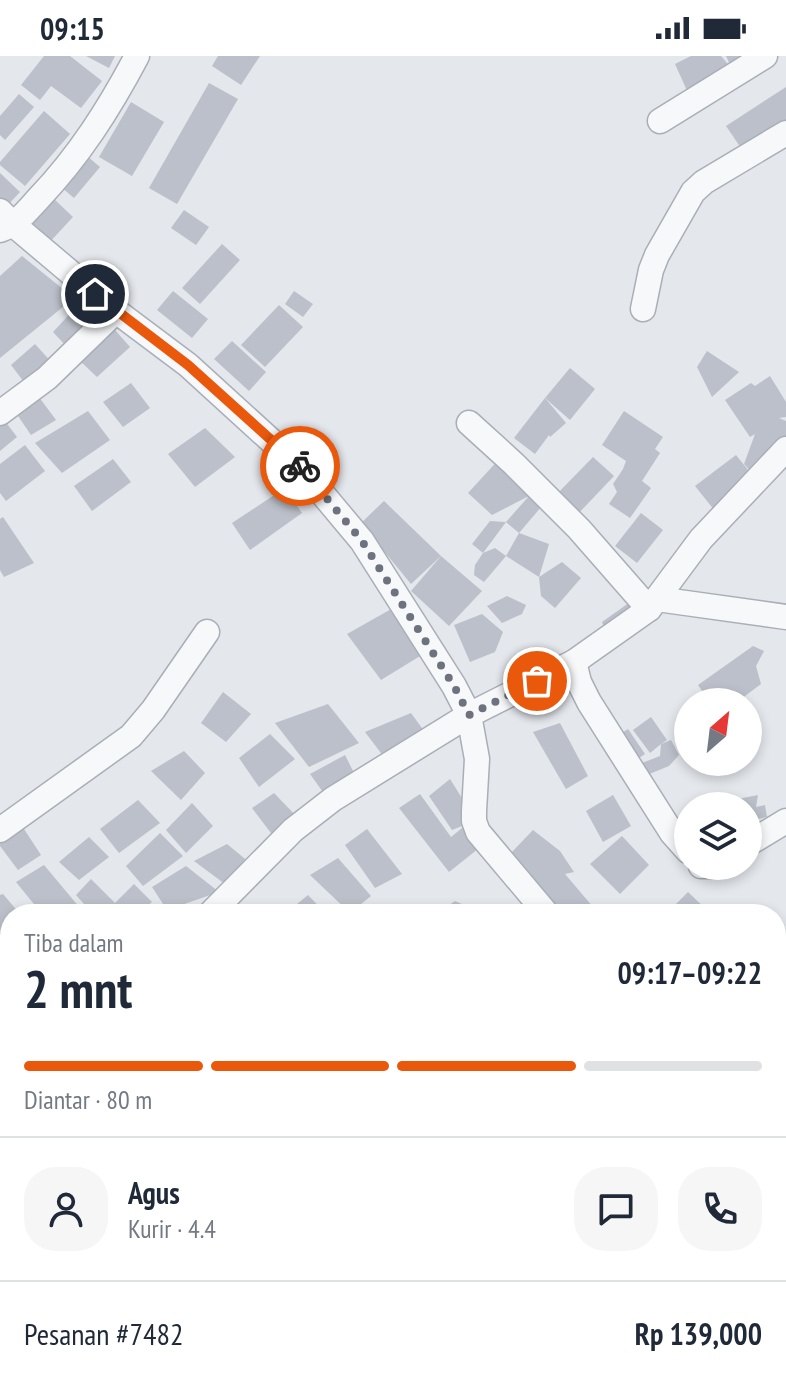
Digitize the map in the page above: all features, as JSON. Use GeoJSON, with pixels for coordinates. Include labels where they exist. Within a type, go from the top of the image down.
{"type":"FeatureCollection","features":[{"type":"Feature","properties":{"kind":"street"},"geometry":{"type":"LineString","coordinates":[[137,56],[114,101],[65,171],[5,222],[188,365],[300,467],[362,541],[454,686],[469,715],[477,759],[475,826],[538,904]]}},
{"type":"Feature","properties":{"kind":"street"},"geometry":{"type":"LineString","coordinates":[[660,121],[765,56]]}},
{"type":"Feature","properties":{"kind":"street"},"geometry":{"type":"LineString","coordinates":[[643,309],[653,263],[693,192],[704,182],[786,133]]}},
{"type":"Feature","properties":{"kind":"street"},"geometry":{"type":"LineString","coordinates":[[0,413],[47,378],[116,311]]}},
{"type":"Feature","properties":{"kind":"street"},"geometry":{"type":"LineString","coordinates":[[469,423],[653,604],[786,617]]}},
{"type":"Feature","properties":{"kind":"street"},"geometry":{"type":"LineString","coordinates":[[220,904],[293,830],[333,799],[469,715],[574,662],[653,604],[701,539],[786,449]]}},
{"type":"Feature","properties":{"kind":"street"},"geometry":{"type":"LineString","coordinates":[[0,830],[131,736],[153,710],[207,632]]}},
{"type":"Feature","properties":{"kind":"street"},"geometry":{"type":"LineString","coordinates":[[574,662],[589,702],[674,835]]}},
{"type":"Feature","properties":{"kind":"street"},"geometry":{"type":"LineString","coordinates":[[762,836],[786,821]]}},
{"type":"Feature","properties":{"kind":"building"},"geometry":{"type":"Polygon","coordinates":[[[44,56],[70,56],[102,81],[81,108],[51,86],[40,100],[21,85],[44,56]]]}},
{"type":"Feature","properties":{"kind":"building"},"geometry":{"type":"Polygon","coordinates":[[[86,56],[115,56],[109,68],[86,56]]]}},
{"type":"Feature","properties":{"kind":"building"},"geometry":{"type":"Polygon","coordinates":[[[218,56],[260,56],[241,85],[212,66],[218,56]]]}},
{"type":"Feature","properties":{"kind":"building"},"geometry":{"type":"Polygon","coordinates":[[[691,56],[721,56],[732,69],[689,95],[675,64],[691,56]]]}},
{"type":"Feature","properties":{"kind":"building"},"geometry":{"type":"Polygon","coordinates":[[[726,56],[753,56],[732,69],[726,56]]]}},
{"type":"Feature","properties":{"kind":"building"},"geometry":{"type":"Polygon","coordinates":[[[209,83],[238,99],[177,204],[149,188],[209,83]]]}},
{"type":"Feature","properties":{"kind":"building"},"geometry":{"type":"Polygon","coordinates":[[[786,87],[786,124],[743,151],[726,126],[786,87]]]}},
{"type":"Feature","properties":{"kind":"building"},"geometry":{"type":"Polygon","coordinates":[[[19,94],[34,107],[5,140],[0,135],[0,116],[19,94]]]}},
{"type":"Feature","properties":{"kind":"building"},"geometry":{"type":"Polygon","coordinates":[[[131,102],[164,122],[132,176],[99,157],[131,102]]]}},
{"type":"Feature","properties":{"kind":"building"},"geometry":{"type":"Polygon","coordinates":[[[44,111],[70,134],[25,186],[0,162],[44,111]]]}},
{"type":"Feature","properties":{"kind":"building"},"geometry":{"type":"Polygon","coordinates":[[[87,156],[100,167],[74,198],[61,187],[87,156]]]}},
{"type":"Feature","properties":{"kind":"building"},"geometry":{"type":"Polygon","coordinates":[[[0,173],[20,192],[5,208],[0,203],[0,173]]]}},
{"type":"Feature","properties":{"kind":"building"},"geometry":{"type":"Polygon","coordinates":[[[53,198],[73,217],[47,245],[27,227],[53,198]]]}},
{"type":"Feature","properties":{"kind":"building"},"geometry":{"type":"Polygon","coordinates":[[[184,210],[209,227],[196,245],[171,228],[184,210]]]}},
{"type":"Feature","properties":{"kind":"building"},"geometry":{"type":"Polygon","coordinates":[[[222,244],[240,260],[200,304],[182,288],[222,244]]]}},
{"type":"Feature","properties":{"kind":"building"},"geometry":{"type":"Polygon","coordinates":[[[22,256],[74,298],[0,358],[0,276],[22,256]]]}},
{"type":"Feature","properties":{"kind":"building"},"geometry":{"type":"Polygon","coordinates":[[[173,291],[208,319],[192,338],[157,310],[173,291]]]}},
{"type":"Feature","properties":{"kind":"building"},"geometry":{"type":"Polygon","coordinates":[[[294,291],[313,304],[303,317],[285,304],[294,291]]]}},
{"type":"Feature","properties":{"kind":"building"},"geometry":{"type":"Polygon","coordinates":[[[78,305],[95,321],[69,349],[53,332],[78,305]]]}},
{"type":"Feature","properties":{"kind":"building"},"geometry":{"type":"Polygon","coordinates":[[[279,305],[303,327],[265,367],[241,345],[279,305]]]}},
{"type":"Feature","properties":{"kind":"building"},"geometry":{"type":"Polygon","coordinates":[[[115,330],[130,347],[97,377],[80,361],[115,330]]]}},
{"type":"Feature","properties":{"kind":"building"},"geometry":{"type":"Polygon","coordinates":[[[232,341],[266,372],[249,391],[214,359],[232,341]]]}},
{"type":"Feature","properties":{"kind":"building"},"geometry":{"type":"Polygon","coordinates":[[[35,344],[54,365],[27,386],[11,365],[35,344]]]}},
{"type":"Feature","properties":{"kind":"building"},"geometry":{"type":"Polygon","coordinates":[[[707,351],[739,372],[712,397],[697,367],[707,351]]]}},
{"type":"Feature","properties":{"kind":"building"},"geometry":{"type":"Polygon","coordinates":[[[570,368],[595,389],[570,420],[545,398],[570,368]]]}},
{"type":"Feature","properties":{"kind":"building"},"geometry":{"type":"Polygon","coordinates":[[[770,376],[786,402],[786,417],[779,418],[786,421],[786,443],[756,477],[744,464],[755,434],[750,437],[725,400],[751,383],[755,386],[770,376]]]}},
{"type":"Feature","properties":{"kind":"building"},"geometry":{"type":"Polygon","coordinates":[[[131,383],[150,408],[123,427],[103,402],[131,383]]]}},
{"type":"Feature","properties":{"kind":"building"},"geometry":{"type":"Polygon","coordinates":[[[39,397],[56,420],[31,435],[16,413],[39,397]]]}},
{"type":"Feature","properties":{"kind":"building"},"geometry":{"type":"Polygon","coordinates":[[[545,398],[566,423],[549,435],[535,454],[514,438],[545,398]]]}},
{"type":"Feature","properties":{"kind":"building"},"geometry":{"type":"Polygon","coordinates":[[[88,411],[110,440],[62,473],[35,443],[88,411]]]}},
{"type":"Feature","properties":{"kind":"building"},"geometry":{"type":"Polygon","coordinates":[[[624,411],[663,437],[655,449],[660,453],[642,481],[651,488],[630,518],[609,504],[617,492],[613,484],[626,461],[602,445],[624,411]]]}},
{"type":"Feature","properties":{"kind":"building"},"geometry":{"type":"Polygon","coordinates":[[[5,421],[17,437],[0,451],[0,424],[5,421]]]}},
{"type":"Feature","properties":{"kind":"building"},"geometry":{"type":"Polygon","coordinates":[[[205,428],[235,457],[195,487],[168,454],[205,428]]]}},
{"type":"Feature","properties":{"kind":"building"},"geometry":{"type":"Polygon","coordinates":[[[25,445],[45,471],[6,501],[0,493],[0,464],[25,445]]]}},
{"type":"Feature","properties":{"kind":"building"},"geometry":{"type":"Polygon","coordinates":[[[736,455],[753,476],[715,511],[695,486],[736,455]]]}},
{"type":"Feature","properties":{"kind":"building"},"geometry":{"type":"Polygon","coordinates":[[[502,456],[542,506],[519,533],[506,522],[529,496],[492,515],[468,493],[502,456]]]}},
{"type":"Feature","properties":{"kind":"building"},"geometry":{"type":"Polygon","coordinates":[[[593,457],[614,476],[576,516],[555,496],[593,457]]]}},
{"type":"Feature","properties":{"kind":"building"},"geometry":{"type":"Polygon","coordinates":[[[113,459],[131,482],[92,511],[74,486],[113,459]]]}},
{"type":"Feature","properties":{"kind":"building"},"geometry":{"type":"Polygon","coordinates":[[[285,488],[302,513],[250,550],[232,523],[285,488]]]}},
{"type":"Feature","properties":{"kind":"building"},"geometry":{"type":"Polygon","coordinates":[[[384,501],[441,556],[411,584],[359,525],[384,501]]]}},
{"type":"Feature","properties":{"kind":"building"},"geometry":{"type":"Polygon","coordinates":[[[641,513],[663,530],[637,563],[615,546],[641,513]]]}},
{"type":"Feature","properties":{"kind":"building"},"geometry":{"type":"Polygon","coordinates":[[[3,517],[34,563],[4,577],[0,570],[0,519],[3,517]]]}},
{"type":"Feature","properties":{"kind":"building"},"geometry":{"type":"Polygon","coordinates":[[[490,521],[506,522],[483,553],[472,544],[490,521]]]}},
{"type":"Feature","properties":{"kind":"building"},"geometry":{"type":"Polygon","coordinates":[[[519,533],[549,544],[539,577],[506,556],[519,533]]]}},
{"type":"Feature","properties":{"kind":"building"},"geometry":{"type":"Polygon","coordinates":[[[495,548],[506,556],[484,582],[474,575],[475,565],[483,553],[495,548]]]}},
{"type":"Feature","properties":{"kind":"building"},"geometry":{"type":"Polygon","coordinates":[[[441,556],[482,591],[449,626],[411,591],[441,556]]]}},
{"type":"Feature","properties":{"kind":"building"},"geometry":{"type":"Polygon","coordinates":[[[562,562],[581,578],[555,608],[541,596],[539,577],[562,562]]]}},
{"type":"Feature","properties":{"kind":"building"},"geometry":{"type":"Polygon","coordinates":[[[507,596],[526,605],[522,614],[502,623],[487,606],[507,596]]]}},
{"type":"Feature","properties":{"kind":"building"},"geometry":{"type":"Polygon","coordinates":[[[633,600],[642,613],[608,638],[602,622],[633,600]]]}},
{"type":"Feature","properties":{"kind":"building"},"geometry":{"type":"Polygon","coordinates":[[[393,608],[425,653],[381,680],[347,634],[393,608]]]}},
{"type":"Feature","properties":{"kind":"building"},"geometry":{"type":"Polygon","coordinates":[[[482,614],[503,632],[495,652],[470,662],[454,625],[482,614]]]}},
{"type":"Feature","properties":{"kind":"building"},"geometry":{"type":"Polygon","coordinates":[[[753,646],[764,651],[756,666],[761,684],[756,688],[700,688],[698,685],[753,646]]]}},
{"type":"Feature","properties":{"kind":"building"},"geometry":{"type":"Polygon","coordinates":[[[223,692],[251,714],[226,742],[201,723],[223,692]]]}},
{"type":"Feature","properties":{"kind":"building"},"geometry":{"type":"Polygon","coordinates":[[[328,704],[359,743],[309,767],[275,723],[328,704]]]}},
{"type":"Feature","properties":{"kind":"building"},"geometry":{"type":"Polygon","coordinates":[[[411,713],[427,735],[384,757],[365,732],[411,713]]]}},
{"type":"Feature","properties":{"kind":"building"},"geometry":{"type":"Polygon","coordinates":[[[651,717],[667,740],[650,753],[633,730],[651,717]]]}},
{"type":"Feature","properties":{"kind":"building"},"geometry":{"type":"Polygon","coordinates":[[[560,723],[588,776],[566,789],[533,732],[560,723]]]}},
{"type":"Feature","properties":{"kind":"building"},"geometry":{"type":"Polygon","coordinates":[[[628,729],[645,754],[633,762],[617,736],[628,729]]]}},
{"type":"Feature","properties":{"kind":"building"},"geometry":{"type":"Polygon","coordinates":[[[270,734],[295,759],[259,787],[239,758],[270,734]]]}},
{"type":"Feature","properties":{"kind":"building"},"geometry":{"type":"Polygon","coordinates":[[[671,740],[674,760],[669,766],[647,775],[642,763],[660,756],[661,744],[671,740]]]}},
{"type":"Feature","properties":{"kind":"building"},"geometry":{"type":"Polygon","coordinates":[[[184,751],[205,773],[181,800],[151,771],[184,751]]]}},
{"type":"Feature","properties":{"kind":"building"},"geometry":{"type":"Polygon","coordinates":[[[345,755],[356,777],[325,795],[310,774],[345,755]]]}},
{"type":"Feature","properties":{"kind":"building"},"geometry":{"type":"Polygon","coordinates":[[[450,779],[465,803],[483,845],[449,872],[399,808],[420,794],[451,837],[467,824],[452,830],[429,796],[450,779]]]}},
{"type":"Feature","properties":{"kind":"building"},"geometry":{"type":"Polygon","coordinates":[[[274,793],[299,819],[274,837],[252,808],[274,793]]]}},
{"type":"Feature","properties":{"kind":"building"},"geometry":{"type":"Polygon","coordinates":[[[613,795],[631,826],[603,842],[586,811],[613,795]]]}},
{"type":"Feature","properties":{"kind":"building"},"geometry":{"type":"Polygon","coordinates":[[[138,800],[160,823],[119,853],[100,829],[138,800]]]}},
{"type":"Feature","properties":{"kind":"building"},"geometry":{"type":"Polygon","coordinates":[[[192,803],[213,826],[186,853],[166,830],[192,803]]]}},
{"type":"Feature","properties":{"kind":"building"},"geometry":{"type":"Polygon","coordinates":[[[765,805],[767,817],[762,818],[762,806],[765,805]]]}},
{"type":"Feature","properties":{"kind":"building"},"geometry":{"type":"Polygon","coordinates":[[[22,826],[41,855],[18,870],[0,846],[0,839],[22,826]]]}},
{"type":"Feature","properties":{"kind":"building"},"geometry":{"type":"Polygon","coordinates":[[[367,829],[402,874],[375,888],[345,845],[367,829]]]}},
{"type":"Feature","properties":{"kind":"building"},"geometry":{"type":"Polygon","coordinates":[[[533,830],[560,851],[574,872],[565,874],[590,904],[550,904],[511,853],[533,830]]]}},
{"type":"Feature","properties":{"kind":"building"},"geometry":{"type":"Polygon","coordinates":[[[160,833],[183,856],[143,886],[126,866],[160,833]]]}},
{"type":"Feature","properties":{"kind":"building"},"geometry":{"type":"Polygon","coordinates":[[[622,836],[649,865],[620,894],[590,864],[622,836]]]}},
{"type":"Feature","properties":{"kind":"building"},"geometry":{"type":"Polygon","coordinates":[[[89,837],[109,857],[79,880],[59,862],[89,837]]]}},
{"type":"Feature","properties":{"kind":"building"},"geometry":{"type":"Polygon","coordinates":[[[227,844],[250,863],[225,884],[194,861],[227,844]]]}},
{"type":"Feature","properties":{"kind":"building"},"geometry":{"type":"Polygon","coordinates":[[[338,858],[371,896],[361,904],[341,904],[310,875],[338,858]]]}},
{"type":"Feature","properties":{"kind":"building"},"geometry":{"type":"Polygon","coordinates":[[[44,865],[77,904],[34,904],[16,882],[44,865]]]}},
{"type":"Feature","properties":{"kind":"building"},"geometry":{"type":"Polygon","coordinates":[[[186,866],[219,892],[184,904],[163,904],[152,887],[186,866]]]}},
{"type":"Feature","properties":{"kind":"building"},"geometry":{"type":"Polygon","coordinates":[[[91,879],[115,903],[134,884],[152,902],[84,904],[76,895],[91,879]]]}},
{"type":"Feature","properties":{"kind":"building"},"geometry":{"type":"Polygon","coordinates":[[[688,892],[701,904],[676,904],[688,892]]]}},
{"type":"Feature","properties":{"kind":"building"},"geometry":{"type":"Polygon","coordinates":[[[3,894],[12,904],[0,904],[0,895],[3,894]]]}},
{"type":"Feature","properties":{"kind":"building"},"geometry":{"type":"Polygon","coordinates":[[[308,895],[317,904],[297,904],[308,895]]]}},
{"type":"Feature","properties":{"kind":"way so far"},"geometry":{"type":"LineString","coordinates":[[300,466],[362,541],[454,686],[469,715],[537,681]]}},
{"type":"Feature","properties":{"kind":"route"},"geometry":{"type":"LineString","coordinates":[[95,294],[188,365],[300,466]]}}]}
